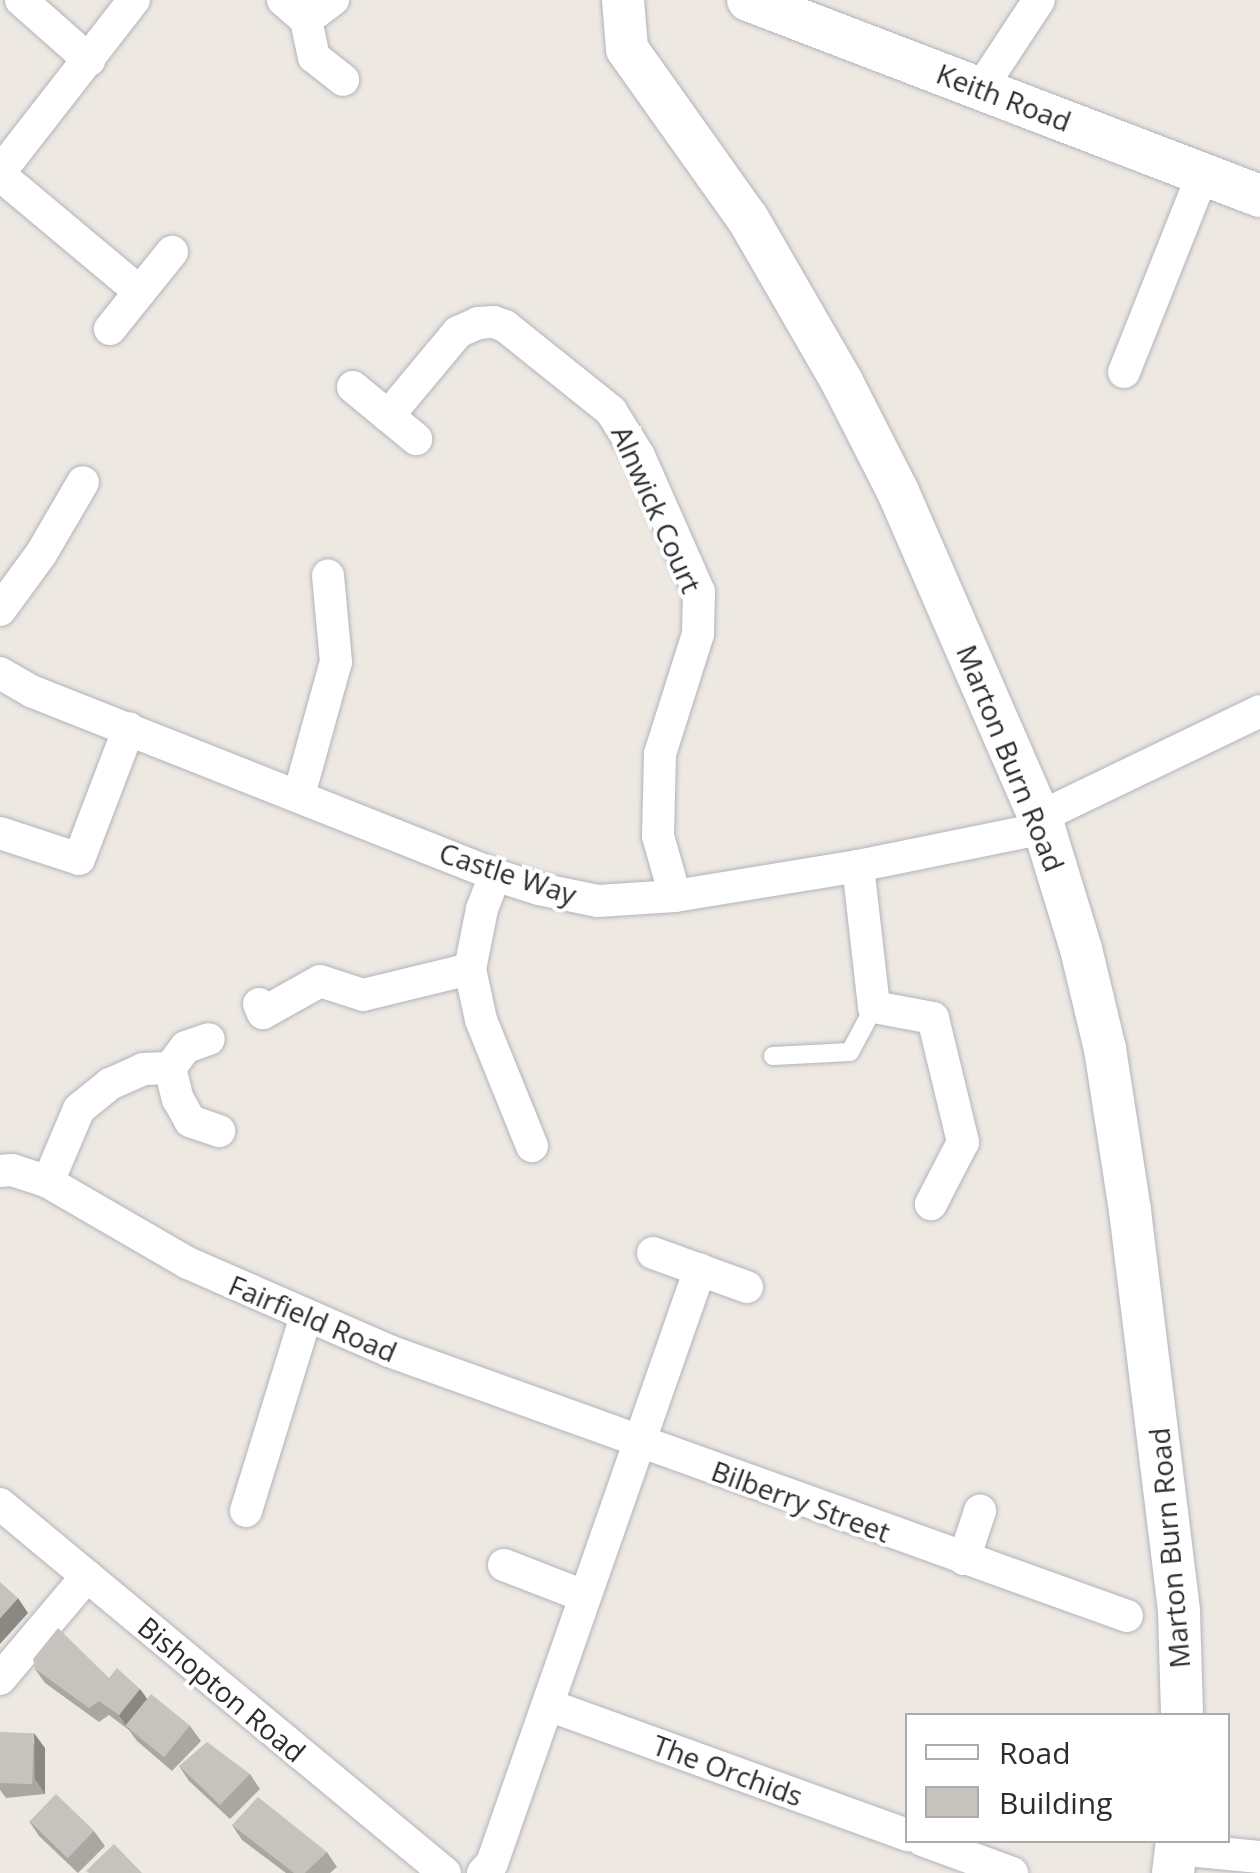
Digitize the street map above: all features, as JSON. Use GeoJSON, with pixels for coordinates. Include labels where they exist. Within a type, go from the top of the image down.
{"type":"FeatureCollection","features":[{"type":"Feature","properties":{"kind":"street"},"geometry":{"type":"LineString","coordinates":[[21,0],[89,60]]}},
{"type":"Feature","properties":{"kind":"street"},"geometry":{"type":"LineString","coordinates":[[134,0],[0,174],[140,292]]}},
{"type":"Feature","properties":{"kind":"street"},"geometry":{"type":"LineString","coordinates":[[333,0],[295,10],[314,56],[343,80]]}},
{"type":"Feature","properties":{"kind":"street","name":"Marton Burn Road"},"geometry":{"type":"LineString","coordinates":[[623,0],[627,50],[748,220],[842,382],[898,492],[1042,822],[1081,949],[1104,1049],[1130,1211],[1179,1612],[1182,1713]]}},
{"type":"Feature","properties":{"kind":"street","name":"Keith Road"},"geometry":{"type":"LineString","coordinates":[[748,0],[1260,196]]}},
{"type":"Feature","properties":{"kind":"street"},"geometry":{"type":"LineString","coordinates":[[982,88],[1038,0]]}},
{"type":"Feature","properties":{"kind":"street"},"geometry":{"type":"LineString","coordinates":[[1124,372],[1203,173]]}},
{"type":"Feature","properties":{"kind":"street"},"geometry":{"type":"LineString","coordinates":[[110,329],[172,252]]}},
{"type":"Feature","properties":{"kind":"street","name":"Alnwick Court"},"geometry":{"type":"LineString","coordinates":[[388,416],[458,332],[478,323],[494,322],[505,326],[611,410],[639,456],[699,592],[698,634],[660,754],[658,836],[676,896]]}},
{"type":"Feature","properties":{"kind":"street"},"geometry":{"type":"LineString","coordinates":[[353,387],[416,440]]}},
{"type":"Feature","properties":{"kind":"street"},"geometry":{"type":"LineString","coordinates":[[0,610],[41,554],[83,482]]}},
{"type":"Feature","properties":{"kind":"street"},"geometry":{"type":"LineString","coordinates":[[299,795],[336,662],[328,575]]}},
{"type":"Feature","properties":{"kind":"street","name":"Castle Way"},"geometry":{"type":"LineString","coordinates":[[0,673],[31,691],[495,875],[539,890],[598,901],[676,896],[858,866],[1042,822],[1260,711]]}},
{"type":"Feature","properties":{"kind":"street"},"geometry":{"type":"LineString","coordinates":[[0,834],[79,859],[129,728]]}},
{"type":"Feature","properties":{"kind":"street"},"geometry":{"type":"LineString","coordinates":[[858,866],[874,1007],[933,1018],[963,1142],[931,1204]]}},
{"type":"Feature","properties":{"kind":"street"},"geometry":{"type":"LineString","coordinates":[[495,875],[482,909],[470,969],[480,1020],[532,1146]]}},
{"type":"Feature","properties":{"kind":"street"},"geometry":{"type":"LineString","coordinates":[[259,1004],[263,1013],[320,982],[363,995],[470,969]]}},
{"type":"Feature","properties":{"kind":"street"},"geometry":{"type":"LineString","coordinates":[[170,1068],[186,1047],[210,1039]]}},
{"type":"Feature","properties":{"kind":"street"},"geometry":{"type":"LineString","coordinates":[[170,1068],[178,1099],[190,1122],[219,1131]]}},
{"type":"Feature","properties":{"kind":"street"},"geometry":{"type":"LineString","coordinates":[[48,1182],[78,1109],[110,1084],[143,1069],[170,1068]]}},
{"type":"Feature","properties":{"kind":"street","name":"Fairfield Road"},"geometry":{"type":"LineString","coordinates":[[0,1171],[48,1182],[188,1263],[306,1316],[638,1443]]}},
{"type":"Feature","properties":{"kind":"street"},"geometry":{"type":"LineString","coordinates":[[653,1253],[747,1287]]}},
{"type":"Feature","properties":{"kind":"street"},"geometry":{"type":"LineString","coordinates":[[483,1873],[492,1863],[700,1269]]}},
{"type":"Feature","properties":{"kind":"street"},"geometry":{"type":"LineString","coordinates":[[246,1511],[306,1316]]}},
{"type":"Feature","properties":{"kind":"street","name":"Bilberry Street"},"geometry":{"type":"LineString","coordinates":[[638,1443],[1127,1616]]}},
{"type":"Feature","properties":{"kind":"street","name":"Bishopton Road"},"geometry":{"type":"LineString","coordinates":[[0,1504],[445,1873]]}},
{"type":"Feature","properties":{"kind":"street"},"geometry":{"type":"LineString","coordinates":[[964,1559],[980,1511]]}},
{"type":"Feature","properties":{"kind":"street"},"geometry":{"type":"LineString","coordinates":[[504,1565],[584,1596]]}},
{"type":"Feature","properties":{"kind":"street"},"geometry":{"type":"LineString","coordinates":[[0,1679],[87,1576]]}},
{"type":"Feature","properties":{"kind":"street","name":"The Orchids"},"geometry":{"type":"LineString","coordinates":[[548,1705],[905,1834]]}},
{"type":"Feature","properties":{"kind":"street"},"geometry":{"type":"LineString","coordinates":[[930,1843],[1006,1872]]}},
{"type":"Feature","properties":{"kind":"street"},"geometry":{"type":"LineString","coordinates":[[1176,1854],[1260,1857]]}},
{"type":"Feature","properties":{"kind":"lane"},"geometry":{"type":"LineString","coordinates":[[773,1056],[850,1052],[874,1007]]}},
{"type":"Feature","properties":{"kind":"building"},"geometry":{"type":"Polygon","coordinates":[[[0,1582],[18,1598],[0,1618],[0,1582]]]}},
{"type":"Feature","properties":{"kind":"building"},"geometry":{"type":"Polygon","coordinates":[[[58,1628],[109,1678],[117,1668],[140,1689],[119,1715],[99,1701],[89,1708],[35,1669],[33,1659],[58,1628]]]}},
{"type":"Feature","properties":{"kind":"building"},"geometry":{"type":"Polygon","coordinates":[[[151,1694],[190,1725],[164,1757],[125,1726],[151,1694]]]}},
{"type":"Feature","properties":{"kind":"building"},"geometry":{"type":"Polygon","coordinates":[[[0,1732],[34,1733],[32,1784],[0,1783],[0,1732]]]}},
{"type":"Feature","properties":{"kind":"building"},"geometry":{"type":"Polygon","coordinates":[[[207,1742],[250,1774],[220,1805],[179,1766],[207,1742]]]}},
{"type":"Feature","properties":{"kind":"building"},"geometry":{"type":"Polygon","coordinates":[[[56,1794],[94,1831],[68,1858],[30,1821],[56,1794]]]}},
{"type":"Feature","properties":{"kind":"building"},"geometry":{"type":"Polygon","coordinates":[[[258,1797],[327,1852],[305,1873],[294,1873],[232,1825],[258,1797]]]}},
{"type":"Feature","properties":{"kind":"building"},"geometry":{"type":"Polygon","coordinates":[[[114,1844],[142,1873],[86,1871],[114,1844]]]}}]}
